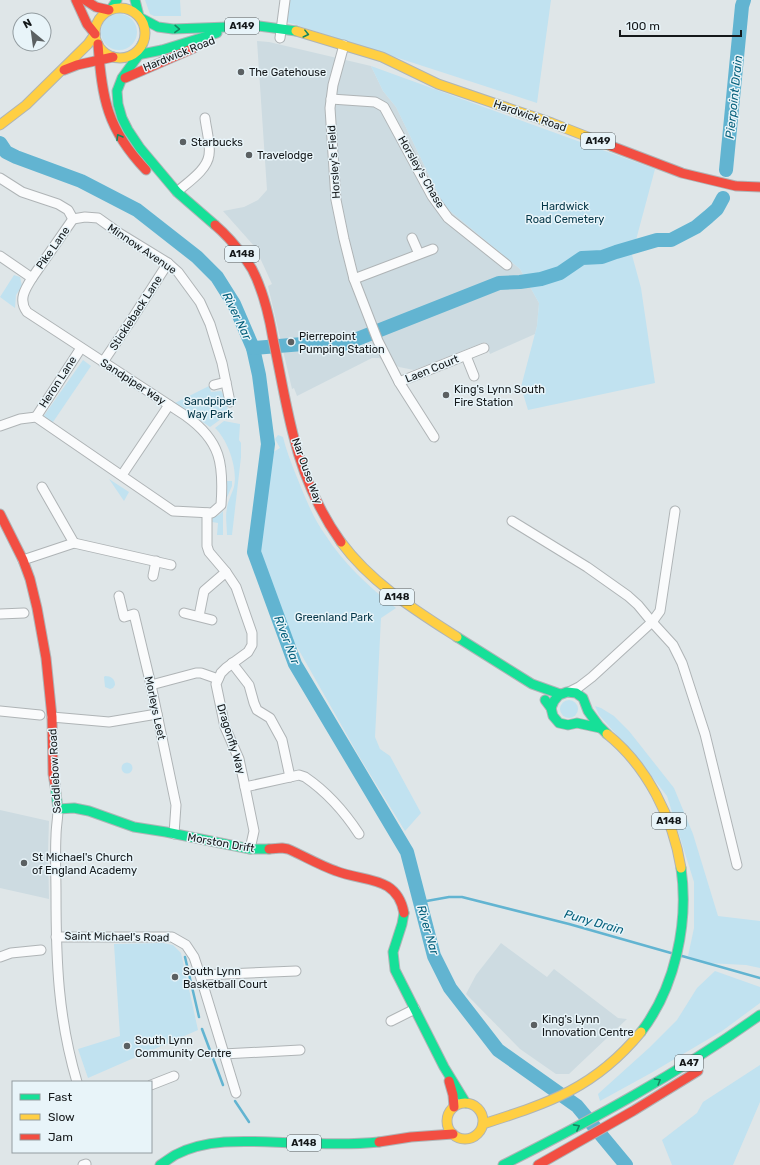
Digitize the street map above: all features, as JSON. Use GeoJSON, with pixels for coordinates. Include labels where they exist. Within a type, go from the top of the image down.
{"type":"FeatureCollection","features":[{"type":"Feature","properties":{"kind":"main road"},"geometry":{"type":"LineString","coordinates":[[76,0],[87,24],[95,34]]}},
{"type":"Feature","properties":{"kind":"main road"},"geometry":{"type":"LineString","coordinates":[[85,0],[96,7],[110,10],[116,8],[126,8],[140,17]]}},
{"type":"Feature","properties":{"kind":"main road"},"geometry":{"type":"LineString","coordinates":[[113,57],[106,54],[98,44],[95,29],[100,18],[110,10],[117,0]]}},
{"type":"Feature","properties":{"kind":"main road"},"geometry":{"type":"LineString","coordinates":[[59,73],[77,64],[99,61],[113,57],[127,57],[135,53],[142,45],[145,38],[145,30],[135,0]]}},
{"type":"Feature","properties":{"kind":"main road","name":"Hardwick Road"},"geometry":{"type":"LineString","coordinates":[[140,17],[158,27],[173,29],[259,26],[283,35]]}},
{"type":"Feature","properties":{"kind":"main road","name":"Hardwick Road"},"geometry":{"type":"LineString","coordinates":[[121,81],[140,70],[220,37],[240,31]]}},
{"type":"Feature","properties":{"kind":"main road","name":"Hardwick Road"},"geometry":{"type":"LineString","coordinates":[[127,57],[162,50],[210,35],[240,31],[321,38],[340,51],[382,57],[438,84],[552,123],[682,173],[736,186],[760,187]]}},
{"type":"Feature","properties":{"kind":"main road"},"geometry":{"type":"LineString","coordinates":[[0,125],[26,105],[88,44],[95,34]]}},
{"type":"Feature","properties":{"kind":"main road","name":"Nar Ouse Way"},"geometry":{"type":"LineString","coordinates":[[98,44],[99,61],[107,110],[111,122],[123,143],[143,167],[164,186],[177,192]]}},
{"type":"Feature","properties":{"kind":"main road","name":"Nar Ouse Way"},"geometry":{"type":"LineString","coordinates":[[142,45],[138,56],[116,91],[122,118],[144,154],[177,192],[221,230],[244,257],[252,270],[267,308],[293,435],[304,469],[316,498],[332,529],[350,554],[384,587],[404,603],[532,684],[565,693],[576,693],[586,705],[600,728],[617,742],[647,778],[673,831],[682,865],[684,882],[684,908],[681,936],[669,978],[656,1010],[644,1029],[611,1064],[572,1091],[539,1106],[483,1124]]}},
{"type":"Feature","properties":{"kind":"main road","name":"Saddlebow Road"},"geometry":{"type":"LineString","coordinates":[[0,514],[23,560],[30,579],[37,608],[46,658],[52,717],[53,774],[58,809]]}},
{"type":"Feature","properties":{"kind":"main road","name":"Nar Ouse Way"},"geometry":{"type":"LineString","coordinates":[[532,684],[551,708],[553,716],[559,723],[600,728]]}},
{"type":"Feature","properties":{"kind":"main road"},"geometry":{"type":"LineString","coordinates":[[551,708],[554,700],[565,693]]}},
{"type":"Feature","properties":{"kind":"main road"},"geometry":{"type":"LineString","coordinates":[[577,724],[584,717],[586,705]]}},
{"type":"Feature","properties":{"kind":"main road","name":"Morston Drift"},"geometry":{"type":"LineString","coordinates":[[58,809],[74,808],[89,811],[134,827],[250,849],[288,849],[336,872],[348,876],[374,880],[390,887],[399,898],[404,913],[403,922],[393,952],[395,970],[444,1067],[466,1103]]}},
{"type":"Feature","properties":{"kind":"main road","name":"A47"},"geometry":{"type":"LineString","coordinates":[[503,1165],[624,1101],[707,1052],[756,1018]]}},
{"type":"Feature","properties":{"kind":"main road","name":"A47"},"geometry":{"type":"LineString","coordinates":[[538,1165],[633,1111],[708,1065]]}},
{"type":"Feature","properties":{"kind":"main road","name":"Morston Drift"},"geometry":{"type":"LineString","coordinates":[[444,1067],[453,1094],[454,1107]]}},
{"type":"Feature","properties":{"kind":"main road"},"geometry":{"type":"LineString","coordinates":[[466,1103],[473,1104],[478,1108],[483,1116],[483,1124],[479,1132],[471,1138],[461,1138],[453,1134],[448,1128],[441,1124],[454,1107],[459,1104],[466,1103]]}},
{"type":"Feature","properties":{"kind":"main road","name":"Nar Ouse Way"},"geometry":{"type":"LineString","coordinates":[[478,1108],[514,1114]]}},
{"type":"Feature","properties":{"kind":"main road","name":"A148"},"geometry":{"type":"LineString","coordinates":[[406,1138],[441,1124]]}},
{"type":"Feature","properties":{"kind":"main road","name":"A148"},"geometry":{"type":"LineString","coordinates":[[160,1165],[174,1155],[185,1150],[221,1143],[368,1143],[453,1134]]}},
{"type":"Feature","properties":{"kind":"main road","name":"A47"},"geometry":{"type":"LineString","coordinates":[[493,1165],[542,1145]]}},
{"type":"Feature","properties":{"kind":"main road","name":"A148"},"geometry":{"type":"LineString","coordinates":[[176,1165],[203,1147]]}},
{"type":"Feature","properties":{"kind":"main road","name":"A47"},"geometry":{"type":"LineString","coordinates":[[532,1165],[566,1149]]}},
{"type":"Feature","properties":{"kind":"street"},"geometry":{"type":"LineString","coordinates":[[283,35],[285,0]]}},
{"type":"Feature","properties":{"kind":"street","name":"Horsley's Field"},"geometry":{"type":"LineString","coordinates":[[340,51],[331,99],[336,200],[344,239],[354,278],[376,338],[399,382],[434,436]]}},
{"type":"Feature","properties":{"kind":"street","name":"Horsley's Chase"},"geometry":{"type":"LineString","coordinates":[[331,99],[375,102],[384,107],[432,196],[448,218],[507,264]]}},
{"type":"Feature","properties":{"kind":"street"},"geometry":{"type":"LineString","coordinates":[[177,192],[201,170],[210,154],[205,118]]}},
{"type":"Feature","properties":{"kind":"street"},"geometry":{"type":"LineString","coordinates":[[0,178],[22,192],[58,204],[68,210],[73,219]]}},
{"type":"Feature","properties":{"kind":"street","name":"Minnow Avenue"},"geometry":{"type":"LineString","coordinates":[[73,219],[85,217],[98,218],[178,272],[200,302],[216,341],[230,402]]}},
{"type":"Feature","properties":{"kind":"street","name":"Pike Lane"},"geometry":{"type":"LineString","coordinates":[[32,278],[73,219]]}},
{"type":"Feature","properties":{"kind":"street"},"geometry":{"type":"LineString","coordinates":[[412,238],[419,254]]}},
{"type":"Feature","properties":{"kind":"street"},"geometry":{"type":"LineString","coordinates":[[354,278],[433,249]]}},
{"type":"Feature","properties":{"kind":"street"},"geometry":{"type":"LineString","coordinates":[[0,256],[32,278]]}},
{"type":"Feature","properties":{"kind":"street","name":"Stickleback Lane"},"geometry":{"type":"LineString","coordinates":[[103,362],[168,264]]}},
{"type":"Feature","properties":{"kind":"street","name":"Sandpiper Way"},"geometry":{"type":"LineString","coordinates":[[32,278],[24,290],[22,299],[27,312],[169,405],[206,432],[217,454],[222,475],[221,505],[215,511],[207,513]]}},
{"type":"Feature","properties":{"kind":"street","name":"Heron Lane"},"geometry":{"type":"LineString","coordinates":[[36,417],[80,348]]}},
{"type":"Feature","properties":{"kind":"street","name":"Laen Court"},"geometry":{"type":"LineString","coordinates":[[399,382],[484,348]]}},
{"type":"Feature","properties":{"kind":"street","name":"Laen Court"},"geometry":{"type":"LineString","coordinates":[[466,356],[474,376]]}},
{"type":"Feature","properties":{"kind":"street"},"geometry":{"type":"LineString","coordinates":[[214,385],[226,382]]}},
{"type":"Feature","properties":{"kind":"street"},"geometry":{"type":"LineString","coordinates":[[122,475],[169,405]]}},
{"type":"Feature","properties":{"kind":"street"},"geometry":{"type":"LineString","coordinates":[[0,426],[20,418],[36,417],[173,511],[207,513],[207,546],[209,552],[226,572],[236,587],[253,640],[248,652],[226,668],[218,679],[201,673],[196,673],[151,685]]}},
{"type":"Feature","properties":{"kind":"street"},"geometry":{"type":"LineString","coordinates":[[42,487],[74,543]]}},
{"type":"Feature","properties":{"kind":"street"},"geometry":{"type":"LineString","coordinates":[[565,693],[579,687],[592,677],[644,631],[660,612],[675,511]]}},
{"type":"Feature","properties":{"kind":"street"},"geometry":{"type":"LineString","coordinates":[[512,521],[587,568],[628,596],[638,605],[673,645],[682,663],[705,734],[737,865]]}},
{"type":"Feature","properties":{"kind":"street"},"geometry":{"type":"LineString","coordinates":[[23,560],[74,543],[171,565]]}},
{"type":"Feature","properties":{"kind":"street"},"geometry":{"type":"LineString","coordinates":[[153,576],[156,561]]}},
{"type":"Feature","properties":{"kind":"street"},"geometry":{"type":"LineString","coordinates":[[199,616],[204,591],[226,572]]}},
{"type":"Feature","properties":{"kind":"street","name":"Morleys Leet"},"geometry":{"type":"LineString","coordinates":[[119,596],[124,617],[134,614],[151,685],[176,804],[174,834]]}},
{"type":"Feature","properties":{"kind":"street"},"geometry":{"type":"LineString","coordinates":[[0,614],[24,613]]}},
{"type":"Feature","properties":{"kind":"street"},"geometry":{"type":"LineString","coordinates":[[184,613],[212,620]]}},
{"type":"Feature","properties":{"kind":"street"},"geometry":{"type":"LineString","coordinates":[[232,663],[249,685],[257,710],[270,718],[282,740],[290,777]]}},
{"type":"Feature","properties":{"kind":"street"},"geometry":{"type":"LineString","coordinates":[[586,705],[592,677]]}},
{"type":"Feature","properties":{"kind":"street","name":"Dragonfly Way"},"geometry":{"type":"LineString","coordinates":[[218,679],[216,690],[225,727],[239,759],[254,830],[250,849]]}},
{"type":"Feature","properties":{"kind":"street"},"geometry":{"type":"LineString","coordinates":[[0,711],[40,715]]}},
{"type":"Feature","properties":{"kind":"street"},"geometry":{"type":"LineString","coordinates":[[52,717],[109,722],[157,714]]}},
{"type":"Feature","properties":{"kind":"street"},"geometry":{"type":"LineString","coordinates":[[245,787],[299,775],[305,777],[311,780],[336,803],[359,834]]}},
{"type":"Feature","properties":{"kind":"street","name":"Saddlebow Road"},"geometry":{"type":"LineString","coordinates":[[58,809],[56,837],[56,937],[59,993],[69,1055],[77,1081]]}},
{"type":"Feature","properties":{"kind":"street","name":"Saint Michael's Road"},"geometry":{"type":"LineString","coordinates":[[56,937],[172,937],[186,945],[194,957],[200,974],[236,1093]]}},
{"type":"Feature","properties":{"kind":"street"},"geometry":{"type":"LineString","coordinates":[[0,957],[15,953],[41,950]]}},
{"type":"Feature","properties":{"kind":"street"},"geometry":{"type":"LineString","coordinates":[[200,974],[296,971]]}},
{"type":"Feature","properties":{"kind":"street"},"geometry":{"type":"LineString","coordinates":[[391,1021],[415,1009]]}},
{"type":"Feature","properties":{"kind":"street"},"geometry":{"type":"LineString","coordinates":[[223,1054],[300,1050]]}},
{"type":"Feature","properties":{"kind":"street"},"geometry":{"type":"LineString","coordinates":[[152,1085],[174,1076]]}},
{"type":"Feature","properties":{"kind":"shaded area"},"geometry":{"type":"Polygon","coordinates":[[[257,41],[269,42],[371,66],[383,91],[396,107],[444,206],[520,269],[539,303],[535,334],[490,354],[485,342],[414,370],[399,367],[379,358],[372,358],[297,396],[294,388],[292,389],[268,286],[272,284],[255,247],[223,211],[244,207],[258,200],[267,190],[257,41]]]}},
{"type":"Feature","properties":{"kind":"shaded area","name":"St Michael's Church of England Academy"},"geometry":{"type":"Polygon","coordinates":[[[0,810],[49,821],[49,899],[0,888],[0,810]]]}},
{"type":"Feature","properties":{"kind":"shaded area"},"geometry":{"type":"Polygon","coordinates":[[[501,943],[547,977],[554,969],[618,1018],[627,1019],[569,1074],[556,1074],[520,1049],[466,994],[476,975],[501,943]]]}},
{"type":"Feature","properties":{"kind":"green space"},"geometry":{"type":"Polygon","coordinates":[[[145,0],[180,0],[181,16],[154,16],[150,14],[145,0]]]}},
{"type":"Feature","properties":{"kind":"green space"},"geometry":{"type":"Polygon","coordinates":[[[290,0],[551,0],[537,103],[287,22],[290,0]]]}},
{"type":"Feature","properties":{"kind":"green space"},"geometry":{"type":"Polygon","coordinates":[[[123,14],[132,19],[136,25],[136,39],[132,45],[123,50],[115,50],[106,45],[102,39],[101,28],[106,19],[112,15],[123,14]]]}},
{"type":"Feature","properties":{"kind":"green space","name":"Hardwick Road Cemetery"},"geometry":{"type":"Polygon","coordinates":[[[371,66],[655,169],[632,255],[641,288],[655,383],[528,410],[521,387],[537,326],[539,303],[520,269],[444,206],[396,107],[383,91],[371,66]]]}},
{"type":"Feature","properties":{"kind":"green space"},"geometry":{"type":"Polygon","coordinates":[[[14,275],[20,277],[22,286],[16,295],[15,308],[0,297],[14,275]]]}},
{"type":"Feature","properties":{"kind":"green space"},"geometry":{"type":"Polygon","coordinates":[[[83,360],[91,366],[51,425],[43,417],[83,360]]]}},
{"type":"Feature","properties":{"kind":"green space","name":"Sandpiper Way Park"},"geometry":{"type":"Polygon","coordinates":[[[209,386],[211,392],[221,391],[228,409],[221,419],[210,427],[175,403],[209,386]]]}},
{"type":"Feature","properties":{"kind":"green space"},"geometry":{"type":"Polygon","coordinates":[[[224,421],[240,424],[239,440],[241,443],[241,457],[232,535],[227,535],[226,514],[228,502],[234,487],[235,472],[228,447],[220,433],[215,428],[224,421]]]}},
{"type":"Feature","properties":{"kind":"green space","name":"Greenland Park"},"geometry":{"type":"Polygon","coordinates":[[[278,435],[283,437],[290,461],[308,505],[331,544],[357,574],[396,608],[381,618],[375,737],[380,749],[390,756],[421,813],[405,831],[360,758],[292,638],[262,559],[260,542],[270,454],[280,448],[275,439],[278,435]]]}},
{"type":"Feature","properties":{"kind":"green space"},"geometry":{"type":"Polygon","coordinates":[[[109,479],[129,492],[124,501],[109,479]]]}},
{"type":"Feature","properties":{"kind":"green space"},"geometry":{"type":"Polygon","coordinates":[[[226,481],[232,481],[232,486],[225,502],[226,481]]]}},
{"type":"Feature","properties":{"kind":"green space"},"geometry":{"type":"Polygon","coordinates":[[[223,511],[223,535],[217,535],[218,523],[212,522],[213,517],[219,515],[223,511]]]}},
{"type":"Feature","properties":{"kind":"green space"},"geometry":{"type":"Polygon","coordinates":[[[105,676],[111,677],[115,683],[113,688],[110,689],[105,687],[105,676]]]}},
{"type":"Feature","properties":{"kind":"green space"},"geometry":{"type":"Polygon","coordinates":[[[565,700],[573,700],[578,705],[576,716],[573,718],[565,718],[560,713],[560,705],[565,700]]]}},
{"type":"Feature","properties":{"kind":"green space"},"geometry":{"type":"Polygon","coordinates":[[[595,706],[614,716],[629,731],[674,788],[693,834],[718,916],[760,921],[760,968],[746,965],[707,963],[688,956],[694,928],[694,882],[667,796],[639,760],[599,715],[595,706]]]}},
{"type":"Feature","properties":{"kind":"green space"},"geometry":{"type":"Polygon","coordinates":[[[125,763],[129,763],[131,764],[131,772],[125,773],[122,770],[122,766],[125,763]]]}},
{"type":"Feature","properties":{"kind":"green space"},"geometry":{"type":"Polygon","coordinates":[[[163,943],[173,945],[181,953],[198,1030],[88,1078],[78,1049],[120,1036],[114,944],[163,943]]]}},
{"type":"Feature","properties":{"kind":"green space"},"geometry":{"type":"Polygon","coordinates":[[[715,971],[760,987],[760,1003],[722,1031],[600,1101],[598,1094],[649,1048],[677,1020],[697,988],[715,971]]]}},
{"type":"Feature","properties":{"kind":"green space"},"geometry":{"type":"Polygon","coordinates":[[[760,1065],[760,1102],[733,1165],[672,1165],[662,1140],[697,1113],[703,1102],[760,1065]]]}},
{"type":"Feature","properties":{"kind":"waterway","name":"Pierpoint Drain"},"geometry":{"type":"LineString","coordinates":[[726,170],[742,6],[744,0]]}},
{"type":"Feature","properties":{"kind":"waterway","name":"River Nar"},"geometry":{"type":"LineString","coordinates":[[0,143],[6,152],[16,157],[81,181],[137,210],[197,257],[217,277],[234,304],[253,348],[259,375],[268,444],[254,552],[295,664],[407,852],[434,956],[450,988],[498,1050],[577,1106],[626,1165]]}},
{"type":"Feature","properties":{"kind":"waterway"},"geometry":{"type":"LineString","coordinates":[[253,348],[303,344],[323,346],[342,345],[499,283],[541,279],[560,273],[582,258],[602,257],[657,240],[671,240],[696,227],[717,209],[723,198]]}},
{"type":"Feature","properties":{"kind":"waterway","name":"Puny Drain"},"geometry":{"type":"LineString","coordinates":[[421,902],[449,897],[462,897],[569,924],[671,953]]}},
{"type":"Feature","properties":{"kind":"waterway","name":"Puny Drain"},"geometry":{"type":"LineString","coordinates":[[682,956],[760,978]]}},
{"type":"Feature","properties":{"kind":"waterway"},"geometry":{"type":"LineString","coordinates":[[185,957],[199,1017]]}},
{"type":"Feature","properties":{"kind":"waterway"},"geometry":{"type":"LineString","coordinates":[[202,1029],[223,1085]]}},
{"type":"Feature","properties":{"kind":"waterway"},"geometry":{"type":"LineString","coordinates":[[235,1101],[249,1122]]}},
{"type":"Feature","properties":{"kind":"traffic: fast"},"geometry":{"type":"LineString","coordinates":[[111,9],[117,0]]}},
{"type":"Feature","properties":{"kind":"traffic: fast"},"geometry":{"type":"LineString","coordinates":[[135,0],[139,16]]}},
{"type":"Feature","properties":{"kind":"traffic: fast"},"geometry":{"type":"LineString","coordinates":[[141,18],[158,27],[173,29],[259,26],[296,31]]}},
{"type":"Feature","properties":{"kind":"traffic: fast"},"geometry":{"type":"LineString","coordinates":[[132,56],[162,50],[217,33]]}},
{"type":"Feature","properties":{"kind":"traffic: fast"},"geometry":{"type":"LineString","coordinates":[[142,45],[138,56],[122,78],[117,91],[118,104],[122,118],[140,148],[177,192],[215,225]]}},
{"type":"Feature","properties":{"kind":"traffic: fast"},"geometry":{"type":"LineString","coordinates":[[457,637],[532,684],[560,694]]}},
{"type":"Feature","properties":{"kind":"traffic: fast"},"geometry":{"type":"LineString","coordinates":[[551,708],[559,695],[567,692],[576,693],[583,698],[588,711],[607,734]]}},
{"type":"Feature","properties":{"kind":"traffic: fast"},"geometry":{"type":"LineString","coordinates":[[545,700],[551,708],[553,716],[559,723],[568,725],[577,723],[600,728]]}},
{"type":"Feature","properties":{"kind":"traffic: fast"},"geometry":{"type":"LineString","coordinates":[[55,785],[58,809],[74,808],[89,811],[134,827],[250,849],[269,849]]}},
{"type":"Feature","properties":{"kind":"traffic: fast"},"geometry":{"type":"LineString","coordinates":[[641,1032],[653,1015],[663,996],[677,954],[683,911],[681,868]]}},
{"type":"Feature","properties":{"kind":"traffic: fast"},"geometry":{"type":"LineString","coordinates":[[404,913],[393,952],[395,970],[444,1067],[466,1103]]}},
{"type":"Feature","properties":{"kind":"traffic: fast"},"geometry":{"type":"LineString","coordinates":[[503,1165],[569,1131],[667,1076],[760,1015]]}},
{"type":"Feature","properties":{"kind":"traffic: fast"},"geometry":{"type":"LineString","coordinates":[[160,1165],[175,1155],[189,1149],[219,1143],[250,1141],[358,1144],[379,1142]]}},
{"type":"Feature","properties":{"kind":"traffic: slow"},"geometry":{"type":"LineString","coordinates":[[115,8],[125,8],[138,15],[145,28],[145,33],[145,38],[138,51],[125,58],[115,58],[106,54],[99,47],[95,38],[95,28],[99,19],[106,12],[115,8]]}},
{"type":"Feature","properties":{"kind":"traffic: slow"},"geometry":{"type":"LineString","coordinates":[[296,31],[382,57],[438,84],[552,123],[611,146]]}},
{"type":"Feature","properties":{"kind":"traffic: slow"},"geometry":{"type":"LineString","coordinates":[[0,125],[26,105],[88,44],[95,34]]}},
{"type":"Feature","properties":{"kind":"traffic: slow"},"geometry":{"type":"LineString","coordinates":[[341,542],[353,557],[394,595],[457,637]]}},
{"type":"Feature","properties":{"kind":"traffic: slow"},"geometry":{"type":"LineString","coordinates":[[607,734],[634,761],[656,794],[672,830],[681,868]]}},
{"type":"Feature","properties":{"kind":"traffic: slow"},"geometry":{"type":"LineString","coordinates":[[483,1124],[529,1109],[570,1091],[606,1067],[624,1051],[641,1032]]}},
{"type":"Feature","properties":{"kind":"traffic: slow"},"geometry":{"type":"LineString","coordinates":[[465,1103],[478,1108],[483,1121],[478,1134],[465,1139],[452,1134],[447,1121],[452,1108],[465,1103]]}},
{"type":"Feature","properties":{"kind":"traffic: jam"},"geometry":{"type":"LineString","coordinates":[[76,0],[87,24],[95,34]]}},
{"type":"Feature","properties":{"kind":"traffic: jam"},"geometry":{"type":"LineString","coordinates":[[85,0],[96,7],[109,10]]}},
{"type":"Feature","properties":{"kind":"traffic: jam"},"geometry":{"type":"LineString","coordinates":[[98,44],[102,81],[109,112],[123,141],[146,170]]}},
{"type":"Feature","properties":{"kind":"traffic: jam"},"geometry":{"type":"LineString","coordinates":[[125,78],[194,48]]}},
{"type":"Feature","properties":{"kind":"traffic: jam"},"geometry":{"type":"LineString","coordinates":[[64,70],[77,65],[113,57]]}},
{"type":"Feature","properties":{"kind":"traffic: jam"},"geometry":{"type":"LineString","coordinates":[[611,146],[682,173],[736,186],[760,187]]}},
{"type":"Feature","properties":{"kind":"traffic: jam"},"geometry":{"type":"LineString","coordinates":[[215,225],[244,257],[252,269],[259,285],[267,312],[287,411],[301,463],[312,491],[325,517],[341,542]]}},
{"type":"Feature","properties":{"kind":"traffic: jam"},"geometry":{"type":"LineString","coordinates":[[0,514],[23,560],[30,579],[37,608],[46,658],[52,717],[53,774],[55,785]]}},
{"type":"Feature","properties":{"kind":"traffic: jam"},"geometry":{"type":"LineString","coordinates":[[269,849],[288,849],[336,871],[368,879],[387,886],[394,892],[400,901],[404,913]]}},
{"type":"Feature","properties":{"kind":"traffic: jam"},"geometry":{"type":"LineString","coordinates":[[538,1165],[633,1111],[698,1071]]}},
{"type":"Feature","properties":{"kind":"traffic: jam"},"geometry":{"type":"LineString","coordinates":[[449,1081],[453,1095],[454,1107]]}},
{"type":"Feature","properties":{"kind":"traffic: jam"},"geometry":{"type":"LineString","coordinates":[[379,1142],[411,1137],[453,1134]]}},
{"type":"Feature","properties":{"kind":"place","name":"The Gatehouse"},"geometry":{"type":"Point","coordinates":[241,72]}},
{"type":"Feature","properties":{"kind":"place","name":"Starbucks"},"geometry":{"type":"Point","coordinates":[183,142]}},
{"type":"Feature","properties":{"kind":"place","name":"Travelodge"},"geometry":{"type":"Point","coordinates":[249,155]}},
{"type":"Feature","properties":{"kind":"place","name":"Pierrepoint Pumping Station"},"geometry":{"type":"Point","coordinates":[291,342]}},
{"type":"Feature","properties":{"kind":"place","name":"King's Lynn South Fire Station"},"geometry":{"type":"Point","coordinates":[446,395]}},
{"type":"Feature","properties":{"kind":"place","name":"St Michael's Church of England Academy"},"geometry":{"type":"Point","coordinates":[24,863]}},
{"type":"Feature","properties":{"kind":"place","name":"South Lynn Basketball Court"},"geometry":{"type":"Point","coordinates":[175,977]}},
{"type":"Feature","properties":{"kind":"place","name":"King's Lynn Innovation Centre"},"geometry":{"type":"Point","coordinates":[534,1025]}},
{"type":"Feature","properties":{"kind":"place","name":"South Lynn Community Centre"},"geometry":{"type":"Point","coordinates":[127,1046]}}]}
